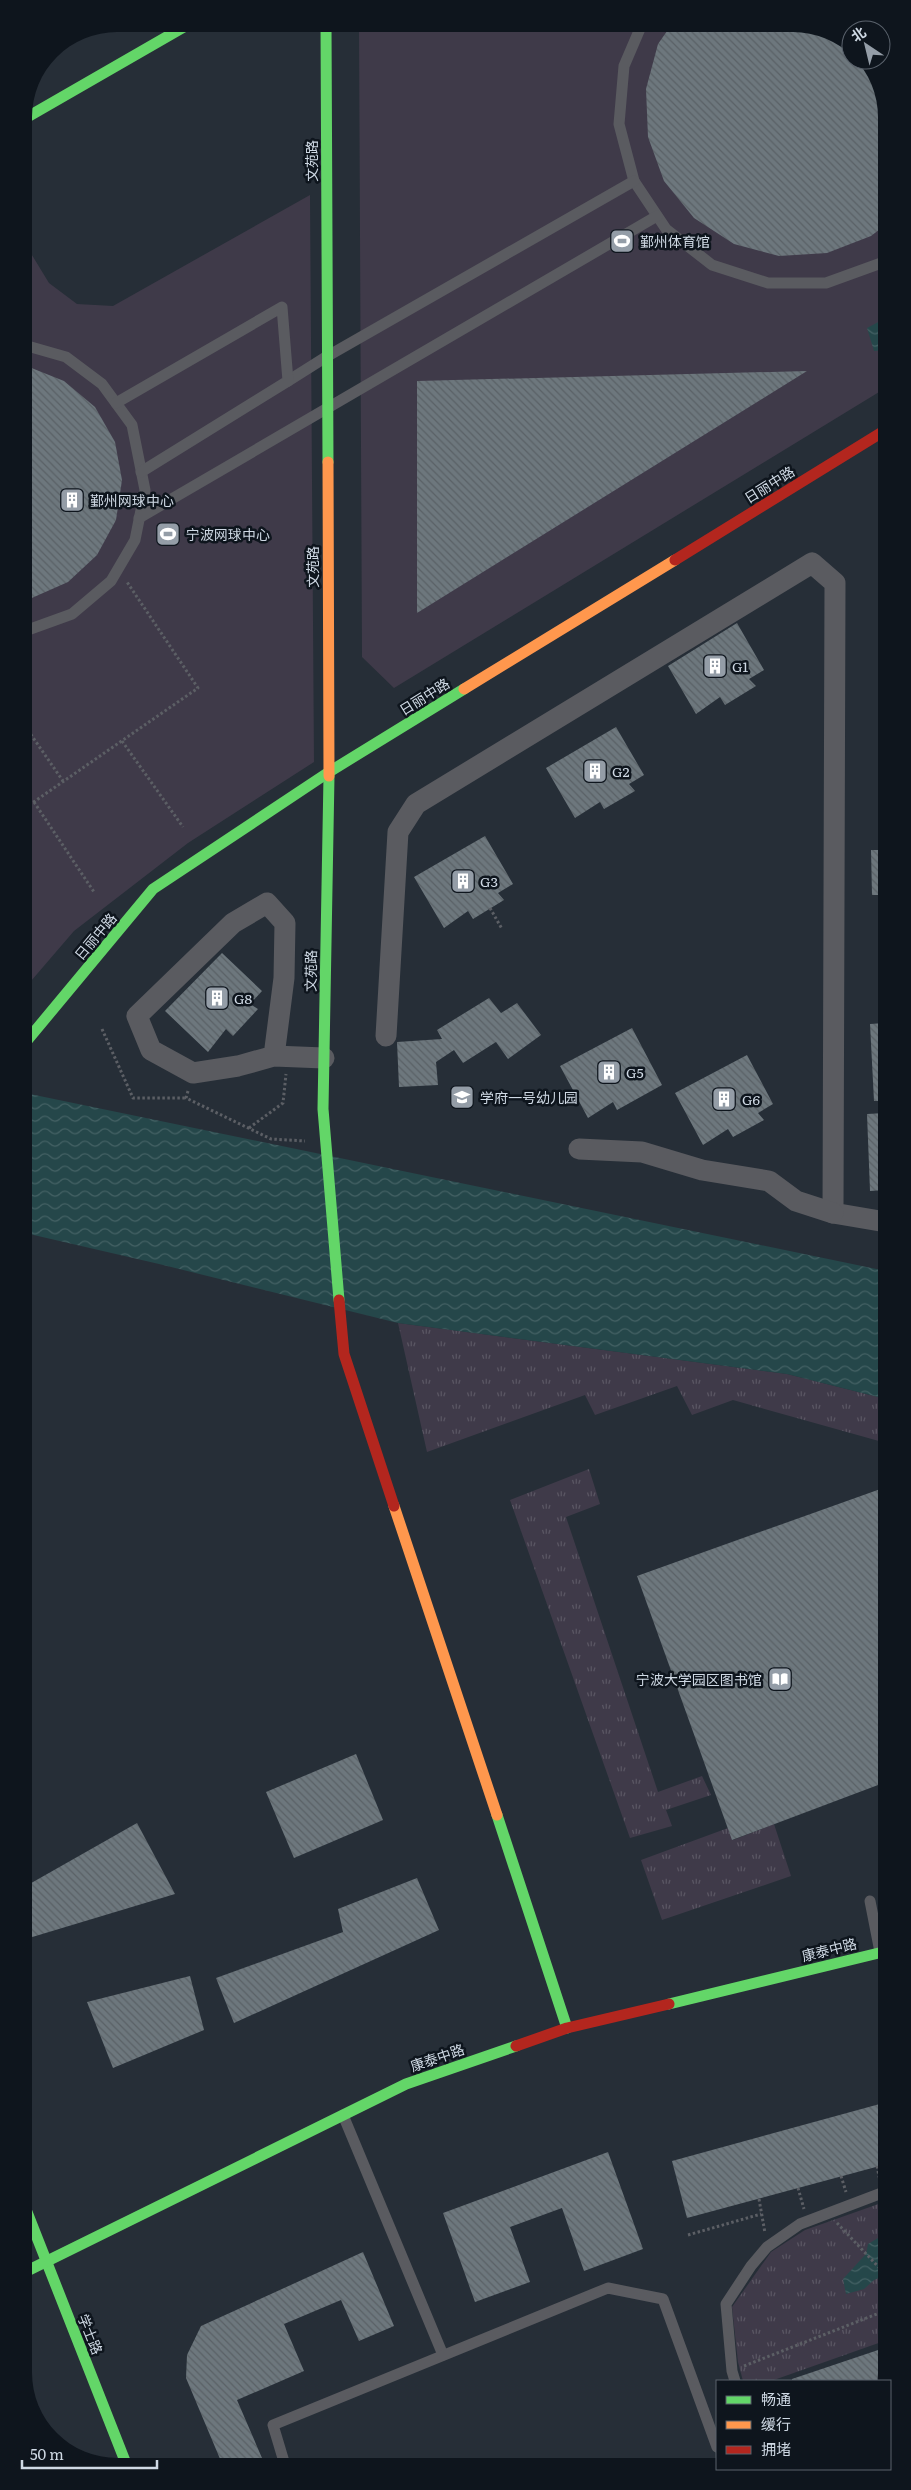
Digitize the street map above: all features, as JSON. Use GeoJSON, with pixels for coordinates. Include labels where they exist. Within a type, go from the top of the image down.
{"type":"FeatureCollection","features":[{"type":"Feature","properties":{"kind":"street"},"geometry":{"type":"LineString","coordinates":[[33,114],[175,32]]}},
{"type":"Feature","properties":{"kind":"street","name":"文苑路"},"geometry":{"type":"LineString","coordinates":[[326,32],[326,410],[329,772],[323,1109],[344,1354],[567,2028]]}},
{"type":"Feature","properties":{"kind":"street","name":"日丽中路"},"geometry":{"type":"LineString","coordinates":[[33,1034],[153,888],[329,772],[878,435]]}},
{"type":"Feature","properties":{"kind":"street"},"geometry":{"type":"LineString","coordinates":[[386,1036],[398,832],[416,804],[812,563],[835,583],[832,1212]]}},
{"type":"Feature","properties":{"kind":"street"},"geometry":{"type":"LineString","coordinates":[[281,1056],[285,923],[267,904],[233,923],[137,1016],[151,1050],[193,1073],[238,1066],[281,1056],[324,1058]]}},
{"type":"Feature","properties":{"kind":"street"},"geometry":{"type":"LineString","coordinates":[[579,1149],[642,1152],[702,1170],[769,1181],[796,1201],[832,1212],[878,1221]]}},
{"type":"Feature","properties":{"kind":"street","name":"康泰中路"},"geometry":{"type":"LineString","coordinates":[[32,2269],[406,2084],[567,2028],[878,1953]]}},
{"type":"Feature","properties":{"kind":"street","name":"学士路"},"geometry":{"type":"LineString","coordinates":[[32,2225],[123,2457]]}},
{"type":"Feature","properties":{"kind":"lane"},"geometry":{"type":"LineString","coordinates":[[638,33],[624,66],[619,124],[634,181],[666,229],[712,265],[768,283],[826,283],[878,264]]}},
{"type":"Feature","properties":{"kind":"lane"},"geometry":{"type":"LineString","coordinates":[[141,472],[326,357],[634,181]]}},
{"type":"Feature","properties":{"kind":"lane"},"geometry":{"type":"LineString","coordinates":[[140,518],[657,216]]}},
{"type":"Feature","properties":{"kind":"lane"},"geometry":{"type":"LineString","coordinates":[[116,403],[282,307],[288,381]]}},
{"type":"Feature","properties":{"kind":"lane"},"geometry":{"type":"LineString","coordinates":[[33,348],[66,358],[102,384],[132,425],[145,490],[135,540],[111,581],[72,614],[33,628]]}},
{"type":"Feature","properties":{"kind":"lane"},"geometry":{"type":"LineString","coordinates":[[870,1901],[878,1932]]}},
{"type":"Feature","properties":{"kind":"lane"},"geometry":{"type":"LineString","coordinates":[[343,2115],[443,2355]]}},
{"type":"Feature","properties":{"kind":"lane"},"geometry":{"type":"LineString","coordinates":[[734,2376],[726,2304],[751,2266],[767,2247],[800,2224],[878,2195]]}},
{"type":"Feature","properties":{"kind":"lane"},"geometry":{"type":"LineString","coordinates":[[283,2457],[273,2425],[608,2288],[663,2299],[716,2445]]}},
{"type":"Feature","properties":{"kind":"path"},"geometry":{"type":"LineString","coordinates":[[94,892],[34,802],[198,688],[118,570]]}},
{"type":"Feature","properties":{"kind":"path"},"geometry":{"type":"LineString","coordinates":[[33,737],[63,781]]}},
{"type":"Feature","properties":{"kind":"path"},"geometry":{"type":"LineString","coordinates":[[122,741],[183,827]]}},
{"type":"Feature","properties":{"kind":"path"},"geometry":{"type":"LineString","coordinates":[[490,908],[502,929]]}},
{"type":"Feature","properties":{"kind":"path"},"geometry":{"type":"LineString","coordinates":[[102,1029],[133,1098],[186,1098],[271,1139],[306,1141]]}},
{"type":"Feature","properties":{"kind":"path"},"geometry":{"type":"LineString","coordinates":[[249,1128],[283,1103],[281,1056]]}},
{"type":"Feature","properties":{"kind":"path"},"geometry":{"type":"LineString","coordinates":[[186,1098],[193,1073]]}},
{"type":"Feature","properties":{"kind":"path"},"geometry":{"type":"LineString","coordinates":[[798,2188],[808,2221]]}},
{"type":"Feature","properties":{"kind":"path"},"geometry":{"type":"LineString","coordinates":[[759,2199],[767,2247]]}},
{"type":"Feature","properties":{"kind":"path"},"geometry":{"type":"LineString","coordinates":[[688,2235],[761,2214]]}},
{"type":"Feature","properties":{"kind":"path"},"geometry":{"type":"LineString","coordinates":[[828,2214],[878,2267]]}},
{"type":"Feature","properties":{"kind":"path"},"geometry":{"type":"LineString","coordinates":[[734,2376],[878,2314]]}},
{"type":"Feature","properties":{"kind":"green space","name":"鄞州体育馆"},"geometry":{"type":"Polygon","coordinates":[[[359,32],[799,33],[826,39],[841,47],[841,70],[864,70],[876,95],[878,106],[878,393],[394,688],[362,657],[359,32]]]}},
{"type":"Feature","properties":{"kind":"green space","name":"宁波网球中心"},"geometry":{"type":"Polygon","coordinates":[[[310,195],[314,762],[188,843],[74,931],[33,979],[33,257],[49,283],[77,304],[113,306],[310,195]]]}},
{"type":"Feature","properties":{"kind":"green space"},"geometry":{"type":"Polygon","coordinates":[[[398,1323],[787,1374],[878,1397],[878,1441],[733,1400],[692,1415],[677,1386],[595,1415],[585,1395],[427,1452],[398,1323]]]}},
{"type":"Feature","properties":{"kind":"green space"},"geometry":{"type":"Polygon","coordinates":[[[589,1469],[600,1504],[566,1517],[658,1792],[702,1776],[711,1795],[666,1810],[672,1826],[630,1838],[510,1500],[589,1469]]]}},
{"type":"Feature","properties":{"kind":"green space"},"geometry":{"type":"Polygon","coordinates":[[[774,1824],[791,1876],[662,1920],[641,1860],[728,1828],[733,1840],[774,1824]]]}},
{"type":"Feature","properties":{"kind":"green space"},"geometry":{"type":"Polygon","coordinates":[[[878,2204],[878,2343],[774,2380],[743,2380],[738,2362],[732,2307],[771,2252],[805,2230],[878,2204]]]}},
{"type":"Feature","properties":{"kind":"water"},"geometry":{"type":"Polygon","coordinates":[[[878,322],[878,351],[874,351],[867,328],[878,322]]]}},
{"type":"Feature","properties":{"kind":"water"},"geometry":{"type":"Polygon","coordinates":[[[33,1095],[878,1269],[878,1397],[787,1374],[398,1323],[33,1235],[33,1095]]]}},
{"type":"Feature","properties":{"kind":"water"},"geometry":{"type":"Polygon","coordinates":[[[878,2238],[878,2278],[864,2289],[846,2294],[843,2279],[866,2254],[868,2244],[878,2238]]]}},
{"type":"Feature","properties":{"kind":"building","name":"鄞州体育馆"},"geometry":{"type":"Polygon","coordinates":[[[666,33],[799,33],[810,34],[836,44],[841,47],[841,70],[864,70],[876,95],[878,106],[878,231],[871,236],[827,253],[779,256],[734,244],[694,218],[664,181],[648,137],[646,89],[658,44],[666,33]]]}},
{"type":"Feature","properties":{"kind":"building","name":"鄞州网球中心"},"geometry":{"type":"Polygon","coordinates":[[[33,369],[64,381],[95,407],[115,442],[122,480],[116,520],[97,555],[68,582],[33,598],[33,369]]]}},
{"type":"Feature","properties":{"kind":"building"},"geometry":{"type":"Polygon","coordinates":[[[807,371],[417,613],[417,381],[807,371]]]}},
{"type":"Feature","properties":{"kind":"building","name":"G1"},"geometry":{"type":"Polygon","coordinates":[[[737,623],[764,670],[749,679],[756,686],[725,705],[720,697],[696,714],[668,666],[737,623]]]}},
{"type":"Feature","properties":{"kind":"building","name":"G2"},"geometry":{"type":"Polygon","coordinates":[[[616,727],[644,775],[629,784],[635,791],[604,809],[600,802],[575,818],[546,768],[616,727]]]}},
{"type":"Feature","properties":{"kind":"building","name":"G3"},"geometry":{"type":"Polygon","coordinates":[[[485,836],[513,884],[498,893],[504,900],[473,919],[468,911],[444,928],[414,877],[485,836]]]}},
{"type":"Feature","properties":{"kind":"building"},"geometry":{"type":"Polygon","coordinates":[[[871,850],[878,850],[878,895],[872,895],[871,850]]]}},
{"type":"Feature","properties":{"kind":"building","name":"G8"},"geometry":{"type":"Polygon","coordinates":[[[222,953],[262,991],[250,1004],[258,1009],[233,1036],[226,1029],[208,1052],[165,1011],[222,953]]]}},
{"type":"Feature","properties":{"kind":"building"},"geometry":{"type":"Polygon","coordinates":[[[489,998],[501,1013],[517,1003],[541,1035],[508,1059],[496,1042],[463,1063],[454,1050],[436,1062],[438,1085],[399,1087],[397,1042],[442,1039],[437,1030],[489,998]]]}},
{"type":"Feature","properties":{"kind":"building"},"geometry":{"type":"Polygon","coordinates":[[[878,1023],[878,1101],[874,1101],[870,1024],[878,1023]]]}},
{"type":"Feature","properties":{"kind":"building","name":"G5"},"geometry":{"type":"Polygon","coordinates":[[[632,1028],[662,1085],[617,1110],[613,1102],[588,1118],[560,1066],[632,1028]]]}},
{"type":"Feature","properties":{"kind":"building","name":"G6"},"geometry":{"type":"Polygon","coordinates":[[[747,1055],[773,1104],[758,1113],[764,1120],[733,1137],[728,1129],[703,1145],[675,1093],[747,1055]]]}},
{"type":"Feature","properties":{"kind":"building"},"geometry":{"type":"Polygon","coordinates":[[[878,1113],[878,1190],[870,1191],[867,1114],[878,1113]]]}},
{"type":"Feature","properties":{"kind":"building","name":"宁波大学园区图书馆"},"geometry":{"type":"Polygon","coordinates":[[[878,1490],[878,1785],[732,1840],[637,1576],[878,1490]]]}},
{"type":"Feature","properties":{"kind":"building"},"geometry":{"type":"Polygon","coordinates":[[[356,1754],[383,1820],[294,1858],[266,1792],[356,1754]]]}},
{"type":"Feature","properties":{"kind":"building"},"geometry":{"type":"Polygon","coordinates":[[[137,1823],[175,1894],[32,1937],[32,1882],[137,1823]]]}},
{"type":"Feature","properties":{"kind":"building"},"geometry":{"type":"Polygon","coordinates":[[[417,1878],[439,1930],[234,2023],[216,1978],[343,1932],[338,1909],[417,1878]]]}},
{"type":"Feature","properties":{"kind":"building"},"geometry":{"type":"Polygon","coordinates":[[[190,1976],[204,2030],[113,2068],[87,2002],[190,1976]]]}},
{"type":"Feature","properties":{"kind":"building"},"geometry":{"type":"Polygon","coordinates":[[[878,2104],[878,2166],[687,2218],[672,2161],[878,2104]]]}},
{"type":"Feature","properties":{"kind":"building"},"geometry":{"type":"Polygon","coordinates":[[[608,2152],[643,2249],[584,2271],[562,2208],[510,2227],[530,2282],[475,2302],[443,2213],[608,2152]]]}},
{"type":"Feature","properties":{"kind":"building"},"geometry":{"type":"Polygon","coordinates":[[[363,2252],[394,2326],[359,2341],[341,2300],[284,2324],[304,2371],[237,2400],[262,2457],[219,2457],[186,2378],[187,2355],[201,2326],[363,2252]]]}},
{"type":"Feature","properties":{"kind":"building"},"geometry":{"type":"Polygon","coordinates":[[[878,2350],[878,2380],[792,2379],[878,2350]]]}},
{"type":"Feature","properties":{"kind":"traffic: fast"},"geometry":{"type":"LineString","coordinates":[[33,114],[175,32]]}},
{"type":"Feature","properties":{"kind":"traffic: fast"},"geometry":{"type":"LineString","coordinates":[[326,32],[328,462]]}},
{"type":"Feature","properties":{"kind":"traffic: fast"},"geometry":{"type":"LineString","coordinates":[[33,1034],[153,889],[329,772],[464,689]]}},
{"type":"Feature","properties":{"kind":"traffic: fast"},"geometry":{"type":"LineString","coordinates":[[329,776],[323,1109],[339,1300]]}},
{"type":"Feature","properties":{"kind":"traffic: fast"},"geometry":{"type":"LineString","coordinates":[[497,1815],[567,2028]]}},
{"type":"Feature","properties":{"kind":"traffic: fast"},"geometry":{"type":"LineString","coordinates":[[669,2004],[878,1953]]}},
{"type":"Feature","properties":{"kind":"traffic: fast"},"geometry":{"type":"LineString","coordinates":[[32,2269],[406,2084],[516,2046]]}},
{"type":"Feature","properties":{"kind":"traffic: fast"},"geometry":{"type":"LineString","coordinates":[[32,2225],[123,2457]]}},
{"type":"Feature","properties":{"kind":"traffic: slow"},"geometry":{"type":"LineString","coordinates":[[328,462],[329,776]]}},
{"type":"Feature","properties":{"kind":"traffic: slow"},"geometry":{"type":"LineString","coordinates":[[464,689],[675,560]]}},
{"type":"Feature","properties":{"kind":"traffic: slow"},"geometry":{"type":"LineString","coordinates":[[394,1506],[497,1815]]}},
{"type":"Feature","properties":{"kind":"traffic: jam"},"geometry":{"type":"LineString","coordinates":[[675,560],[878,435]]}},
{"type":"Feature","properties":{"kind":"traffic: jam"},"geometry":{"type":"LineString","coordinates":[[339,1300],[344,1354],[394,1506]]}},
{"type":"Feature","properties":{"kind":"traffic: jam"},"geometry":{"type":"LineString","coordinates":[[516,2046],[567,2028],[669,2004]]}},
{"type":"Feature","properties":{"kind":"place","name":"鄞州体育馆"},"geometry":{"type":"Point","coordinates":[622,241]}},
{"type":"Feature","properties":{"kind":"place","name":"鄞州网球中心"},"geometry":{"type":"Point","coordinates":[72,500]}},
{"type":"Feature","properties":{"kind":"place","name":"宁波网球中心"},"geometry":{"type":"Point","coordinates":[168,534]}},
{"type":"Feature","properties":{"kind":"place","name":"G1"},"geometry":{"type":"Point","coordinates":[715,666]}},
{"type":"Feature","properties":{"kind":"place","name":"G2"},"geometry":{"type":"Point","coordinates":[595,771]}},
{"type":"Feature","properties":{"kind":"place","name":"G3"},"geometry":{"type":"Point","coordinates":[463,881]}},
{"type":"Feature","properties":{"kind":"place","name":"G8"},"geometry":{"type":"Point","coordinates":[217,998]}},
{"type":"Feature","properties":{"kind":"place","name":"G5"},"geometry":{"type":"Point","coordinates":[609,1072]}},
{"type":"Feature","properties":{"kind":"place","name":"学府一号幼儿园"},"geometry":{"type":"Point","coordinates":[462,1097]}},
{"type":"Feature","properties":{"kind":"place","name":"G6"},"geometry":{"type":"Point","coordinates":[724,1099]}},
{"type":"Feature","properties":{"kind":"place","name":"宁波大学园区图书馆"},"geometry":{"type":"Point","coordinates":[780,1679]}}]}
